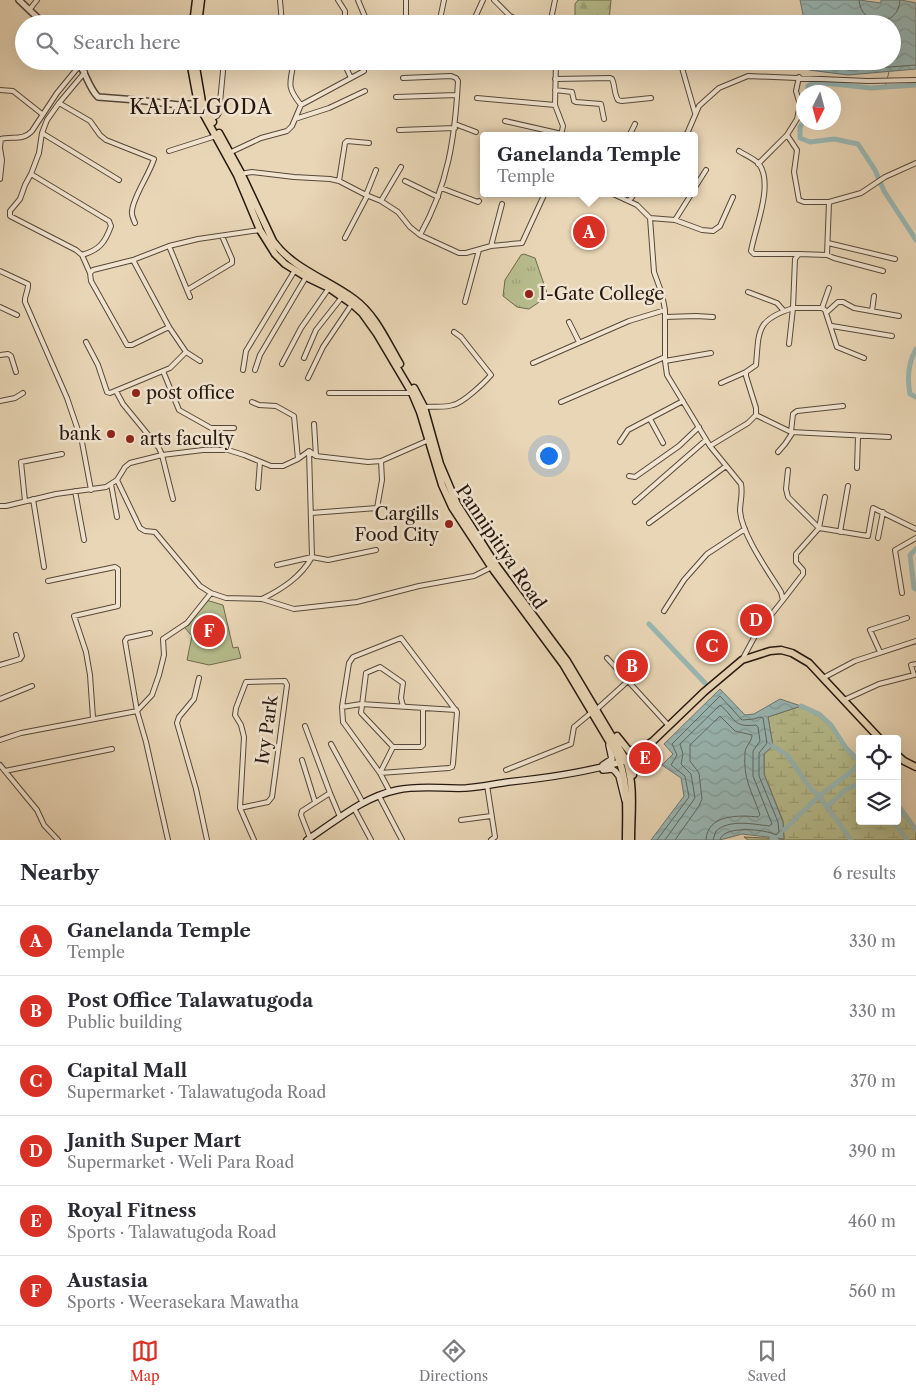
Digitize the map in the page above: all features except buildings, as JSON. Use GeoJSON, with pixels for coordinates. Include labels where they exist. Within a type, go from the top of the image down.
{"type":"FeatureCollection","features":[{"type":"Feature","properties":{"kind":"main road"},"geometry":{"type":"LineString","coordinates":[[196,0],[196,15]]}},
{"type":"Feature","properties":{"kind":"main road"},"geometry":{"type":"LineString","coordinates":[[198,15],[201,0]]}},
{"type":"Feature","properties":{"kind":"main road","name":"Pannipitiya Road"},"geometry":{"type":"LineString","coordinates":[[192,70],[200,103],[216,136],[228,154]]}},
{"type":"Feature","properties":{"kind":"main road","name":"Pannipitiya Road"},"geometry":{"type":"LineString","coordinates":[[196,70],[200,103],[211,118],[279,251],[287,259],[355,300],[366,310],[381,331],[424,407],[448,486],[494,566]]}},
{"type":"Feature","properties":{"kind":"main road","name":"Pannipitiya Road"},"geometry":{"type":"LineString","coordinates":[[239,174],[260,230],[275,254],[285,264],[329,288],[362,313],[377,334],[412,393],[420,412],[442,485],[452,507],[494,566],[567,661],[595,710],[607,736],[623,761],[626,840]]}},
{"type":"Feature","properties":{"kind":"main road"},"geometry":{"type":"LineString","coordinates":[[631,791],[635,764],[649,750],[659,736],[704,692],[742,660],[756,654],[781,650],[792,653],[809,663],[876,735]]}},
{"type":"Feature","properties":{"kind":"main road","name":"Pannipitiya Road"},"geometry":{"type":"LineString","coordinates":[[595,710],[606,724],[623,761],[631,791],[631,840]]}},
{"type":"Feature","properties":{"kind":"main road"},"geometry":{"type":"LineString","coordinates":[[606,724],[629,751],[636,750],[659,736]]}},
{"type":"Feature","properties":{"kind":"main road"},"geometry":{"type":"LineString","coordinates":[[590,771],[612,759],[607,736]]}},
{"type":"Feature","properties":{"kind":"main road"},"geometry":{"type":"LineString","coordinates":[[590,771],[623,761],[659,736]]}},
{"type":"Feature","properties":{"kind":"main road"},"geometry":{"type":"LineString","coordinates":[[901,758],[916,767]]}},
{"type":"Feature","properties":{"kind":"main road"},"geometry":{"type":"LineString","coordinates":[[309,839],[318,837],[340,817],[363,803],[398,790],[431,787],[467,788],[609,769],[615,770],[619,776],[626,804]]}},
{"type":"Feature","properties":{"kind":"street"},"geometry":{"type":"LineString","coordinates":[[19,0],[36,15]]}},
{"type":"Feature","properties":{"kind":"street"},"geometry":{"type":"LineString","coordinates":[[30,9],[37,0]]}},
{"type":"Feature","properties":{"kind":"street"},"geometry":{"type":"LineString","coordinates":[[280,0],[281,15]]}},
{"type":"Feature","properties":{"kind":"street"},"geometry":{"type":"LineString","coordinates":[[338,0],[345,11],[345,15]]}},
{"type":"Feature","properties":{"kind":"street"},"geometry":{"type":"LineString","coordinates":[[358,0],[364,15]]}},
{"type":"Feature","properties":{"kind":"street"},"geometry":{"type":"LineString","coordinates":[[406,0],[406,15]]}},
{"type":"Feature","properties":{"kind":"street"},"geometry":{"type":"LineString","coordinates":[[441,15],[444,0]]}},
{"type":"Feature","properties":{"kind":"street"},"geometry":{"type":"LineString","coordinates":[[476,15],[483,0]]}},
{"type":"Feature","properties":{"kind":"street"},"geometry":{"type":"LineString","coordinates":[[494,0],[509,15]]}},
{"type":"Feature","properties":{"kind":"street"},"geometry":{"type":"LineString","coordinates":[[500,6],[502,0]]}},
{"type":"Feature","properties":{"kind":"street"},"geometry":{"type":"LineString","coordinates":[[552,15],[555,0]]}},
{"type":"Feature","properties":{"kind":"street"},"geometry":{"type":"LineString","coordinates":[[0,179],[2,160],[0,139],[28,136],[73,70]]}},
{"type":"Feature","properties":{"kind":"street"},"geometry":{"type":"LineString","coordinates":[[293,70],[290,88],[302,105]]}},
{"type":"Feature","properties":{"kind":"street"},"geometry":{"type":"LineString","coordinates":[[348,70],[351,78]]}},
{"type":"Feature","properties":{"kind":"street"},"geometry":{"type":"LineString","coordinates":[[556,70],[555,105],[563,126],[562,132]]}},
{"type":"Feature","properties":{"kind":"street"},"geometry":{"type":"LineString","coordinates":[[683,70],[695,113]]}},
{"type":"Feature","properties":{"kind":"street"},"geometry":{"type":"LineString","coordinates":[[211,118],[219,113],[223,71]]}},
{"type":"Feature","properties":{"kind":"street"},"geometry":{"type":"LineString","coordinates":[[228,154],[261,138],[287,131],[292,126],[302,105],[364,71]]}},
{"type":"Feature","properties":{"kind":"street"},"geometry":{"type":"LineString","coordinates":[[169,327],[132,345],[127,345],[91,281],[90,273],[82,255],[76,250],[10,216],[10,211],[20,199],[31,174],[39,153],[42,132],[47,120],[59,102],[85,72],[94,93],[98,97],[180,105],[200,103]]}},
{"type":"Feature","properties":{"kind":"street"},"geometry":{"type":"LineString","coordinates":[[403,78],[451,76],[456,78],[458,82],[450,161],[438,197],[420,235]]}},
{"type":"Feature","properties":{"kind":"street"},"geometry":{"type":"LineString","coordinates":[[688,132],[699,106],[718,88],[748,76],[874,81],[916,80]]}},
{"type":"Feature","properties":{"kind":"street"},"geometry":{"type":"LineString","coordinates":[[758,164],[787,135],[797,119],[800,105],[796,91],[798,77]]}},
{"type":"Feature","properties":{"kind":"street"},"geometry":{"type":"LineString","coordinates":[[556,79],[612,78],[618,100],[651,98]]}},
{"type":"Feature","properties":{"kind":"street"},"geometry":{"type":"LineString","coordinates":[[0,90],[13,91],[42,114]]}},
{"type":"Feature","properties":{"kind":"street"},"geometry":{"type":"LineString","coordinates":[[555,90],[572,92],[576,102],[601,104],[604,119]]}},
{"type":"Feature","properties":{"kind":"street"},"geometry":{"type":"LineString","coordinates":[[295,119],[329,108],[365,91]]}},
{"type":"Feature","properties":{"kind":"street"},"geometry":{"type":"LineString","coordinates":[[396,97],[457,95]]}},
{"type":"Feature","properties":{"kind":"street"},"geometry":{"type":"LineString","coordinates":[[477,98],[555,105]]}},
{"type":"Feature","properties":{"kind":"street"},"geometry":{"type":"LineString","coordinates":[[59,102],[90,121],[106,140],[154,158],[132,212],[135,223]]}},
{"type":"Feature","properties":{"kind":"street"},"geometry":{"type":"LineString","coordinates":[[505,121],[549,132]]}},
{"type":"Feature","properties":{"kind":"street"},"geometry":{"type":"LineString","coordinates":[[631,132],[635,124]]}},
{"type":"Feature","properties":{"kind":"street"},"geometry":{"type":"LineString","coordinates":[[399,130],[455,126],[476,132]]}},
{"type":"Feature","properties":{"kind":"street"},"geometry":{"type":"LineString","coordinates":[[42,132],[119,180]]}},
{"type":"Feature","properties":{"kind":"street"},"geometry":{"type":"LineString","coordinates":[[787,135],[797,150],[794,172],[799,200],[804,202],[829,202],[861,193],[885,178],[916,163]]}},
{"type":"Feature","properties":{"kind":"street"},"geometry":{"type":"LineString","coordinates":[[169,151],[216,136]]}},
{"type":"Feature","properties":{"kind":"street"},"geometry":{"type":"LineString","coordinates":[[340,181],[345,143],[347,141],[369,143]]}},
{"type":"Feature","properties":{"kind":"street"},"geometry":{"type":"LineString","coordinates":[[739,151],[758,164],[766,180],[751,251],[754,254],[827,255],[884,271]]}},
{"type":"Feature","properties":{"kind":"street"},"geometry":{"type":"LineString","coordinates":[[381,201],[401,167]]}},
{"type":"Feature","properties":{"kind":"street"},"geometry":{"type":"LineString","coordinates":[[345,238],[376,170]]}},
{"type":"Feature","properties":{"kind":"street"},"geometry":{"type":"LineString","coordinates":[[698,183],[706,170]]}},
{"type":"Feature","properties":{"kind":"street"},"geometry":{"type":"LineString","coordinates":[[239,174],[252,172],[340,181],[381,201],[398,212],[410,227],[420,235],[459,253],[491,246],[522,243],[543,197]]}},
{"type":"Feature","properties":{"kind":"street"},"geometry":{"type":"LineString","coordinates":[[31,174],[109,221],[111,226],[99,247],[82,255]]}},
{"type":"Feature","properties":{"kind":"street"},"geometry":{"type":"LineString","coordinates":[[405,181],[438,197]]}},
{"type":"Feature","properties":{"kind":"street"},"geometry":{"type":"LineString","coordinates":[[441,188],[479,201]]}},
{"type":"Feature","properties":{"kind":"street"},"geometry":{"type":"LineString","coordinates":[[620,197],[637,205],[650,218],[675,220],[702,230],[713,231],[720,226],[733,197]]}},
{"type":"Feature","properties":{"kind":"street"},"geometry":{"type":"LineString","coordinates":[[629,201],[632,197]]}},
{"type":"Feature","properties":{"kind":"street"},"geometry":{"type":"LineString","coordinates":[[675,220],[689,197]]}},
{"type":"Feature","properties":{"kind":"street"},"geometry":{"type":"LineString","coordinates":[[827,255],[829,202]]}},
{"type":"Feature","properties":{"kind":"street"},"geometry":{"type":"LineString","coordinates":[[491,246],[502,204]]}},
{"type":"Feature","properties":{"kind":"street"},"geometry":{"type":"LineString","coordinates":[[650,218],[654,272],[662,294],[665,310],[665,359],[668,375],[710,446],[741,484],[740,512],[745,529],[750,541],[781,592],[783,600]]}},
{"type":"Feature","properties":{"kind":"street"},"geometry":{"type":"LineString","coordinates":[[90,273],[93,270],[133,260],[169,246],[198,239],[260,230]]}},
{"type":"Feature","properties":{"kind":"street"},"geometry":{"type":"LineString","coordinates":[[187,290],[232,263],[232,258],[222,236]]}},
{"type":"Feature","properties":{"kind":"street"},"geometry":{"type":"LineString","coordinates":[[828,242],[895,259]]}},
{"type":"Feature","properties":{"kind":"street"},"geometry":{"type":"LineString","coordinates":[[169,246],[190,296]]}},
{"type":"Feature","properties":{"kind":"street"},"geometry":{"type":"LineString","coordinates":[[465,302],[479,250]]}},
{"type":"Feature","properties":{"kind":"street"},"geometry":{"type":"LineString","coordinates":[[789,344],[795,258],[799,254]]}},
{"type":"Feature","properties":{"kind":"street"},"geometry":{"type":"LineString","coordinates":[[133,260],[169,327],[186,352],[200,361]]}},
{"type":"Feature","properties":{"kind":"street"},"geometry":{"type":"LineString","coordinates":[[243,370],[246,351],[295,270]]}},
{"type":"Feature","properties":{"kind":"street"},"geometry":{"type":"LineString","coordinates":[[0,271],[28,284],[29,288],[25,302],[67,398],[82,442],[91,490]]}},
{"type":"Feature","properties":{"kind":"street"},"geometry":{"type":"LineString","coordinates":[[255,370],[260,355],[306,277]]}},
{"type":"Feature","properties":{"kind":"street"},"geometry":{"type":"LineString","coordinates":[[282,364],[301,328],[329,288]]}},
{"type":"Feature","properties":{"kind":"street"},"geometry":{"type":"LineString","coordinates":[[822,308],[829,288]]}},
{"type":"Feature","properties":{"kind":"street"},"geometry":{"type":"LineString","coordinates":[[748,292],[778,303],[784,310]]}},
{"type":"Feature","properties":{"kind":"street"},"geometry":{"type":"LineString","coordinates":[[872,311],[874,296]]}},
{"type":"Feature","properties":{"kind":"street"},"geometry":{"type":"LineString","coordinates":[[304,358],[316,330],[342,297]]}},
{"type":"Feature","properties":{"kind":"street"},"geometry":{"type":"LineString","coordinates":[[828,312],[838,302],[899,316]]}},
{"type":"Feature","properties":{"kind":"street"},"geometry":{"type":"LineString","coordinates":[[308,378],[323,347],[352,304]]}},
{"type":"Feature","properties":{"kind":"street"},"geometry":{"type":"LineString","coordinates":[[0,307],[17,315]]}},
{"type":"Feature","properties":{"kind":"street"},"geometry":{"type":"LineString","coordinates":[[721,383],[746,372],[756,365],[758,332],[775,313],[793,308],[822,308],[828,312],[837,347],[864,358]]}},
{"type":"Feature","properties":{"kind":"street"},"geometry":{"type":"LineString","coordinates":[[533,363],[629,321],[665,310]]}},
{"type":"Feature","properties":{"kind":"street"},"geometry":{"type":"LineString","coordinates":[[665,317],[713,317]]}},
{"type":"Feature","properties":{"kind":"street"},"geometry":{"type":"LineString","coordinates":[[569,322],[579,342]]}},
{"type":"Feature","properties":{"kind":"street"},"geometry":{"type":"LineString","coordinates":[[832,326],[892,336]]}},
{"type":"Feature","properties":{"kind":"street"},"geometry":{"type":"LineString","coordinates":[[424,407],[453,406],[485,382],[491,375],[461,337],[454,332]]}},
{"type":"Feature","properties":{"kind":"street"},"geometry":{"type":"LineString","coordinates":[[86,342],[98,365],[107,392],[110,393],[170,368],[186,352]]}},
{"type":"Feature","properties":{"kind":"street"},"geometry":{"type":"LineString","coordinates":[[560,402],[665,359],[711,353]]}},
{"type":"Feature","properties":{"kind":"street"},"geometry":{"type":"LineString","coordinates":[[0,355],[8,354],[11,356],[16,372]]}},
{"type":"Feature","properties":{"kind":"street"},"geometry":{"type":"LineString","coordinates":[[163,371],[179,410],[210,428],[234,428]]}},
{"type":"Feature","properties":{"kind":"street"},"geometry":{"type":"LineString","coordinates":[[710,446],[748,423],[756,415],[756,408],[746,372]]}},
{"type":"Feature","properties":{"kind":"street"},"geometry":{"type":"LineString","coordinates":[[116,391],[122,404],[159,448],[173,500]]}},
{"type":"Feature","properties":{"kind":"street"},"geometry":{"type":"LineString","coordinates":[[0,401],[15,398],[23,393]]}},
{"type":"Feature","properties":{"kind":"street"},"geometry":{"type":"LineString","coordinates":[[329,393],[412,393]]}},
{"type":"Feature","properties":{"kind":"street"},"geometry":{"type":"LineString","coordinates":[[620,442],[628,430],[683,401]]}},
{"type":"Feature","properties":{"kind":"street"},"geometry":{"type":"LineString","coordinates":[[252,402],[259,405],[276,406],[294,416],[298,459]]}},
{"type":"Feature","properties":{"kind":"street"},"geometry":{"type":"LineString","coordinates":[[778,452],[786,444],[792,432],[793,414],[796,410],[843,406]]}},
{"type":"Feature","properties":{"kind":"street"},"geometry":{"type":"LineString","coordinates":[[756,415],[792,432],[858,437],[889,437]]}},
{"type":"Feature","properties":{"kind":"street"},"geometry":{"type":"LineString","coordinates":[[650,419],[663,444]]}},
{"type":"Feature","properties":{"kind":"street"},"geometry":{"type":"LineString","coordinates":[[314,424],[316,456]]}},
{"type":"Feature","properties":{"kind":"street"},"geometry":{"type":"LineString","coordinates":[[629,476],[635,477],[672,451],[699,427]]}},
{"type":"Feature","properties":{"kind":"street"},"geometry":{"type":"LineString","coordinates":[[857,468],[858,437]]}},
{"type":"Feature","properties":{"kind":"street"},"geometry":{"type":"LineString","coordinates":[[309,451],[316,456],[368,462],[381,461],[429,440]]}},
{"type":"Feature","properties":{"kind":"street"},"geometry":{"type":"LineString","coordinates":[[636,502],[706,440]]}},
{"type":"Feature","properties":{"kind":"street"},"geometry":{"type":"LineString","coordinates":[[0,506],[75,491],[106,487],[117,480],[125,467],[130,463],[162,456],[203,450],[228,450],[271,466],[283,466],[309,451]]}},
{"type":"Feature","properties":{"kind":"street"},"geometry":{"type":"LineString","coordinates":[[262,600],[288,584],[306,568],[312,557],[309,451]]}},
{"type":"Feature","properties":{"kind":"street"},"geometry":{"type":"LineString","coordinates":[[25,502],[21,462],[62,454]]}},
{"type":"Feature","properties":{"kind":"street"},"geometry":{"type":"LineString","coordinates":[[311,513],[377,508],[382,480],[381,461]]}},
{"type":"Feature","properties":{"kind":"street"},"geometry":{"type":"LineString","coordinates":[[258,488],[260,462]]}},
{"type":"Feature","properties":{"kind":"street"},"geometry":{"type":"LineString","coordinates":[[649,523],[726,466]]}},
{"type":"Feature","properties":{"kind":"street"},"geometry":{"type":"LineString","coordinates":[[788,470],[786,489],[788,497],[819,528],[868,536],[873,508],[916,529]]}},
{"type":"Feature","properties":{"kind":"street"},"geometry":{"type":"LineString","coordinates":[[117,480],[140,528],[145,531],[155,532],[200,586],[211,593],[226,598],[262,600],[294,609],[357,602],[419,586],[474,576],[494,566]]}},
{"type":"Feature","properties":{"kind":"street"},"geometry":{"type":"LineString","coordinates":[[111,484],[117,517]]}},
{"type":"Feature","properties":{"kind":"street"},"geometry":{"type":"LineString","coordinates":[[840,532],[848,486]]}},
{"type":"Feature","properties":{"kind":"street"},"geometry":{"type":"LineString","coordinates":[[75,491],[84,540]]}},
{"type":"Feature","properties":{"kind":"street"},"geometry":{"type":"LineString","coordinates":[[742,660],[756,634],[803,574],[803,570],[796,562],[796,554],[819,528],[825,497]]}},
{"type":"Feature","properties":{"kind":"street"},"geometry":{"type":"LineString","coordinates":[[33,500],[44,567]]}},
{"type":"Feature","properties":{"kind":"street"},"geometry":{"type":"LineString","coordinates":[[878,538],[883,512]]}},
{"type":"Feature","properties":{"kind":"street"},"geometry":{"type":"LineString","coordinates":[[664,611],[684,580],[707,554],[745,529]]}},
{"type":"Feature","properties":{"kind":"street"},"geometry":{"type":"LineString","coordinates":[[902,593],[895,550],[916,538]]}},
{"type":"Feature","properties":{"kind":"street"},"geometry":{"type":"LineString","coordinates":[[277,565],[312,557],[328,560],[376,550]]}},
{"type":"Feature","properties":{"kind":"street"},"geometry":{"type":"LineString","coordinates":[[48,581],[114,567],[118,569],[118,606],[74,616],[86,652],[90,675],[93,718]]}},
{"type":"Feature","properties":{"kind":"street"},"geometry":{"type":"LineString","coordinates":[[0,740],[21,733],[137,711],[152,695],[159,675],[164,655],[162,639],[187,623],[211,593]]}},
{"type":"Feature","properties":{"kind":"street"},"geometry":{"type":"LineString","coordinates":[[880,652],[870,630],[907,618]]}},
{"type":"Feature","properties":{"kind":"street"},"geometry":{"type":"LineString","coordinates":[[150,633],[127,638],[125,641],[137,711],[146,742],[168,840]]}},
{"type":"Feature","properties":{"kind":"street"},"geometry":{"type":"LineString","coordinates":[[0,665],[20,659],[22,656],[16,635]]}},
{"type":"Feature","properties":{"kind":"street"},"geometry":{"type":"LineString","coordinates":[[380,773],[452,767],[457,712],[401,638],[353,658],[348,664],[342,706],[343,722],[380,773],[390,792]]}},
{"type":"Feature","properties":{"kind":"street"},"geometry":{"type":"LineString","coordinates":[[823,678],[855,661],[916,641]]}},
{"type":"Feature","properties":{"kind":"street"},"geometry":{"type":"LineString","coordinates":[[607,658],[669,726]]}},
{"type":"Feature","properties":{"kind":"street"},"geometry":{"type":"LineString","coordinates":[[843,700],[871,687],[914,675],[911,665],[916,664]]}},
{"type":"Feature","properties":{"kind":"street"},"geometry":{"type":"LineString","coordinates":[[403,706],[401,698],[403,683],[380,667],[366,672],[361,713],[393,747],[421,747],[423,745],[423,708]]}},
{"type":"Feature","properties":{"kind":"street"},"geometry":{"type":"LineString","coordinates":[[199,678],[194,699],[179,717],[177,723],[196,789],[206,840]]}},
{"type":"Feature","properties":{"kind":"street","name":"Ivy Park"},"geometry":{"type":"LineString","coordinates":[[240,808],[268,802],[272,798],[287,685],[285,680],[246,682],[236,708],[235,715],[241,725],[244,737],[240,808],[254,840]]}},
{"type":"Feature","properties":{"kind":"street"},"geometry":{"type":"LineString","coordinates":[[506,770],[571,744],[574,727],[628,681]]}},
{"type":"Feature","properties":{"kind":"street"},"geometry":{"type":"LineString","coordinates":[[0,699],[32,686]]}},
{"type":"Feature","properties":{"kind":"street"},"geometry":{"type":"LineString","coordinates":[[342,706],[361,704],[456,710]]}},
{"type":"Feature","properties":{"kind":"street"},"geometry":{"type":"LineString","coordinates":[[305,726],[340,817]]}},
{"type":"Feature","properties":{"kind":"street"},"geometry":{"type":"LineString","coordinates":[[331,744],[363,803]]}},
{"type":"Feature","properties":{"kind":"street"},"geometry":{"type":"LineString","coordinates":[[380,773],[393,747]]}},
{"type":"Feature","properties":{"kind":"street"},"geometry":{"type":"LineString","coordinates":[[5,771],[112,749]]}},
{"type":"Feature","properties":{"kind":"street"},"geometry":{"type":"LineString","coordinates":[[302,760],[315,802]]}},
{"type":"Feature","properties":{"kind":"street"},"geometry":{"type":"LineString","coordinates":[[0,764],[37,810],[44,824],[58,840]]}},
{"type":"Feature","properties":{"kind":"street"},"geometry":{"type":"LineString","coordinates":[[487,785],[495,838],[491,840]]}},
{"type":"Feature","properties":{"kind":"street"},"geometry":{"type":"LineString","coordinates":[[309,839],[301,814],[302,810],[330,793]]}},
{"type":"Feature","properties":{"kind":"street"},"geometry":{"type":"LineString","coordinates":[[378,796],[402,840]]}},
{"type":"Feature","properties":{"kind":"street"},"geometry":{"type":"LineString","coordinates":[[354,808],[371,840]]}},
{"type":"Feature","properties":{"kind":"street"},"geometry":{"type":"LineString","coordinates":[[461,820],[491,816]]}},
{"type":"Feature","properties":{"kind":"green space"},"geometry":{"type":"Polygon","coordinates":[[[578,0],[611,0],[610,15],[575,15],[575,4],[578,0]]]}},
{"type":"Feature","properties":{"kind":"green space"},"geometry":{"type":"Polygon","coordinates":[[[524,254],[535,258],[548,296],[529,309],[517,307],[503,296],[505,280],[521,255],[524,254]]]}},
{"type":"Feature","properties":{"kind":"green space"},"geometry":{"type":"Polygon","coordinates":[[[206,600],[223,605],[233,648],[238,647],[241,658],[209,665],[187,660],[192,636],[184,627],[189,625],[206,600]]]}},
{"type":"Feature","properties":{"kind":"green space"},"geometry":{"type":"Polygon","coordinates":[[[801,706],[819,714],[831,725],[846,748],[856,758],[856,825],[901,825],[901,809],[916,830],[916,840],[748,840],[744,837],[784,839],[783,821],[764,774],[764,754],[773,746],[768,717],[801,706]]]}},
{"type":"Feature","properties":{"kind":"water"},"geometry":{"type":"Polygon","coordinates":[[[800,0],[859,0],[881,3],[881,0],[901,0],[916,3],[916,69],[848,75],[809,70],[901,70],[901,15],[803,15],[800,0]]]}},
{"type":"Feature","properties":{"kind":"water"},"geometry":{"type":"Polygon","coordinates":[[[720,689],[745,715],[754,714],[780,699],[801,706],[768,717],[773,746],[764,754],[764,774],[783,822],[784,839],[742,834],[720,840],[651,840],[684,796],[681,778],[662,765],[673,754],[664,744],[720,689]]]}},
{"type":"Feature","properties":{"kind":"waterway"},"geometry":{"type":"LineString","coordinates":[[885,87],[889,72]]}},
{"type":"Feature","properties":{"kind":"waterway"},"geometry":{"type":"LineString","coordinates":[[810,85],[815,82],[871,88],[916,85]]}},
{"type":"Feature","properties":{"kind":"waterway"},"geometry":{"type":"LineString","coordinates":[[800,130],[800,138],[810,142],[834,139],[858,144],[875,170],[884,191],[916,240]]}},
{"type":"Feature","properties":{"kind":"waterway"},"geometry":{"type":"LineString","coordinates":[[916,349],[911,360],[908,376],[910,394],[916,397]]}},
{"type":"Feature","properties":{"kind":"waterway"},"geometry":{"type":"LineString","coordinates":[[916,549],[910,555],[914,588],[916,589]]}},
{"type":"Feature","properties":{"kind":"waterway"},"geometry":{"type":"LineString","coordinates":[[649,624],[705,683]]}},
{"type":"Feature","properties":{"kind":"waterway"},"geometry":{"type":"LineString","coordinates":[[784,830],[819,796],[851,772],[860,762],[846,748],[831,725],[819,714],[801,706]]}},
{"type":"Feature","properties":{"kind":"waterway"},"geometry":{"type":"LineString","coordinates":[[773,746],[787,755],[851,840]]}},
{"type":"Feature","properties":{"kind":"waterway"},"geometry":{"type":"LineString","coordinates":[[827,807],[845,790],[856,785]]}},
{"type":"Feature","properties":{"kind":"waterway"},"geometry":{"type":"LineString","coordinates":[[901,809],[916,830]]}},
{"type":"Feature","properties":{"kind":"waterway"},"geometry":{"type":"LineString","coordinates":[[896,825],[907,840]]}},
{"type":"Feature","properties":{"kind":"waterway"},"geometry":{"type":"LineString","coordinates":[[772,838],[776,840]]}},
{"type":"Feature","properties":{"kind":"place","name":"Ganelanda Temple"},"geometry":{"type":"Point","coordinates":[589,232]}},
{"type":"Feature","properties":{"kind":"place","name":"I-Gate College"},"geometry":{"type":"Point","coordinates":[529,294]}},
{"type":"Feature","properties":{"kind":"place","name":"post office"},"geometry":{"type":"Point","coordinates":[136,393]}},
{"type":"Feature","properties":{"kind":"place","name":"bank"},"geometry":{"type":"Point","coordinates":[111,434]}},
{"type":"Feature","properties":{"kind":"place","name":"arts faculty"},"geometry":{"type":"Point","coordinates":[130,439]}},
{"type":"Feature","properties":{"kind":"place","name":"Cargills Food City"},"geometry":{"type":"Point","coordinates":[449,524]}},
{"type":"Feature","properties":{"kind":"place","name":"Janith Super Mart"},"geometry":{"type":"Point","coordinates":[756,620]}},
{"type":"Feature","properties":{"kind":"place","name":"Austasia"},"geometry":{"type":"Point","coordinates":[209,631]}},
{"type":"Feature","properties":{"kind":"place","name":"Capital Mall"},"geometry":{"type":"Point","coordinates":[712,646]}},
{"type":"Feature","properties":{"kind":"place","name":"Post Office Talawatugoda"},"geometry":{"type":"Point","coordinates":[632,666]}},
{"type":"Feature","properties":{"kind":"place","name":"Royal Fitness"},"geometry":{"type":"Point","coordinates":[645,758]}},
{"type":"Feature","properties":{"kind":"district","name":"KALALGODA"},"geometry":{"type":"Point","coordinates":[201,107]}}]}
